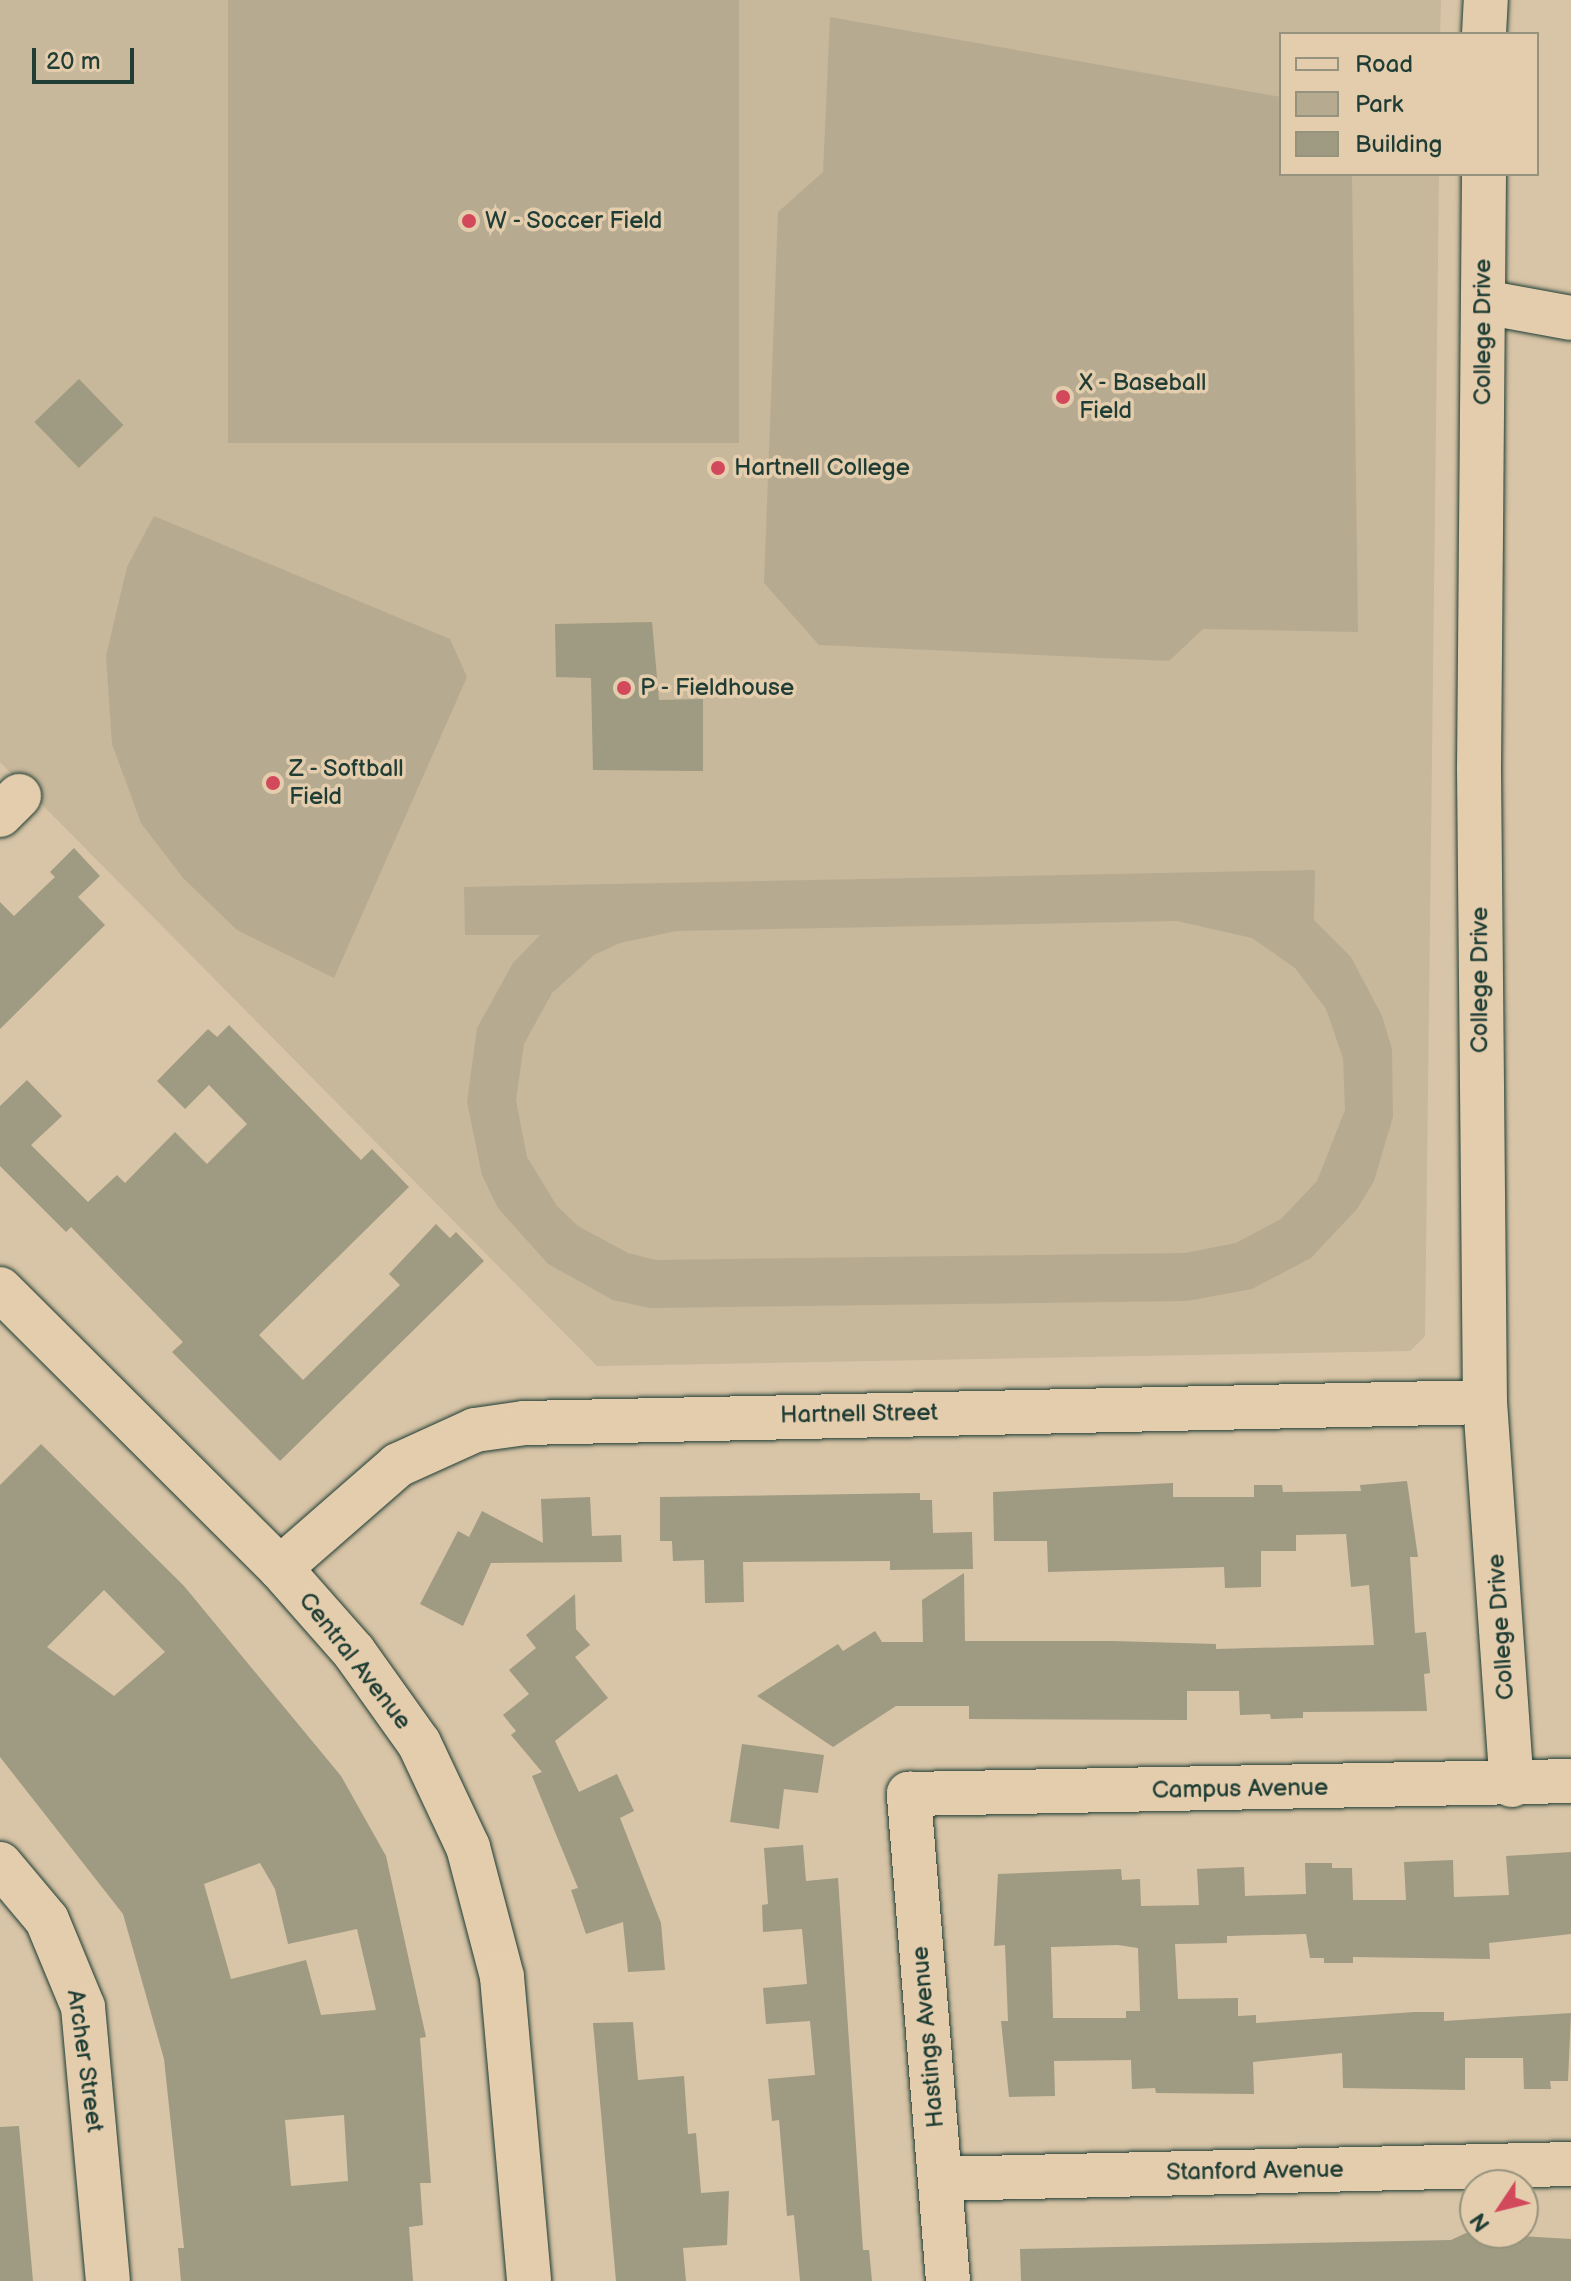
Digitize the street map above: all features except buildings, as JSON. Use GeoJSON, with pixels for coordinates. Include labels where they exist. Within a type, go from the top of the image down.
{"type":"FeatureCollection","features":[{"type":"Feature","properties":{"kind":"street"},"geometry":{"type":"LineString","coordinates":[[1484,32],[1486,0]]}},
{"type":"Feature","properties":{"kind":"street","name":"College Drive"},"geometry":{"type":"LineString","coordinates":[[1484,176],[1479,768],[1485,1402],[1512,1785]]}},
{"type":"Feature","properties":{"kind":"street"},"geometry":{"type":"LineString","coordinates":[[1484,302],[1571,318]]}},
{"type":"Feature","properties":{"kind":"street","name":"Central Avenue"},"geometry":{"type":"LineString","coordinates":[[0,1289],[280,1568],[387,1694],[438,1780],[468,1847],[502,1977],[529,2281]]}},
{"type":"Feature","properties":{"kind":"street","name":"Hartnell Street"},"geometry":{"type":"LineString","coordinates":[[280,1568],[398,1465],[475,1430],[524,1423],[1485,1402]]}},
{"type":"Feature","properties":{"kind":"street","name":"Campus Avenue"},"geometry":{"type":"LineString","coordinates":[[909,1794],[1512,1785],[1571,1781]]}},
{"type":"Feature","properties":{"kind":"street","name":"Hastings Avenue"},"geometry":{"type":"LineString","coordinates":[[909,1794],[948,2281]]}},
{"type":"Feature","properties":{"kind":"street","name":"Archer Street"},"geometry":{"type":"LineString","coordinates":[[0,1864],[47,1920],[83,2007],[108,2281]]}},
{"type":"Feature","properties":{"kind":"street","name":"Stanford Avenue"},"geometry":{"type":"LineString","coordinates":[[940,2179],[1571,2164]]}},
{"type":"Feature","properties":{"kind":"shaded area","name":"Hartnell College"},"geometry":{"type":"Polygon","coordinates":[[[0,0],[1441,0],[1440,32],[1279,32],[1279,176],[1439,176],[1425,1336],[1410,1351],[597,1366],[0,762],[0,0]]]}},
{"type":"Feature","properties":{"kind":"green space","name":"W - Soccer Field"},"geometry":{"type":"Polygon","coordinates":[[[228,0],[739,0],[739,443],[228,443],[228,0]]]}},
{"type":"Feature","properties":{"kind":"green space","name":"X - Baseball Field"},"geometry":{"type":"Polygon","coordinates":[[[830,17],[1279,97],[1279,176],[1352,176],[1358,632],[1203,629],[1169,661],[819,645],[764,583],[778,212],[823,172],[830,17]]]}},
{"type":"Feature","properties":{"kind":"green space","name":"Z - Softball Field"},"geometry":{"type":"Polygon","coordinates":[[[154,516],[450,639],[467,677],[334,978],[237,930],[183,878],[141,823],[112,744],[106,656],[127,567],[154,516]]]}},
{"type":"Feature","properties":{"kind":"green space"},"geometry":{"type":"Polygon","coordinates":[[[1315,870],[1314,920],[1351,957],[1382,1016],[1392,1049],[1393,1117],[1374,1181],[1357,1209],[1311,1258],[1252,1289],[1187,1301],[650,1308],[613,1300],[548,1264],[498,1208],[482,1175],[467,1102],[477,1028],[513,963],[540,935],[465,935],[464,887],[1315,870]],[[1177,921],[676,931],[620,943],[594,955],[552,993],[524,1044],[516,1100],[527,1157],[557,1206],[578,1226],[628,1253],[656,1260],[1185,1253],[1236,1243],[1281,1219],[1317,1181],[1345,1110],[1343,1058],[1326,1009],[1295,968],[1252,938],[1177,921]]]}},
{"type":"Feature","properties":{"kind":"place","name":"W - Soccer Field"},"geometry":{"type":"Point","coordinates":[469,221]}},
{"type":"Feature","properties":{"kind":"place","name":"X - Baseball Field"},"geometry":{"type":"Point","coordinates":[1063,397]}},
{"type":"Feature","properties":{"kind":"place","name":"Hartnell College"},"geometry":{"type":"Point","coordinates":[718,468]}},
{"type":"Feature","properties":{"kind":"place","name":"P - Fieldhouse"},"geometry":{"type":"Point","coordinates":[624,688]}},
{"type":"Feature","properties":{"kind":"place","name":"Z - Softball Field"},"geometry":{"type":"Point","coordinates":[273,783]}}]}
